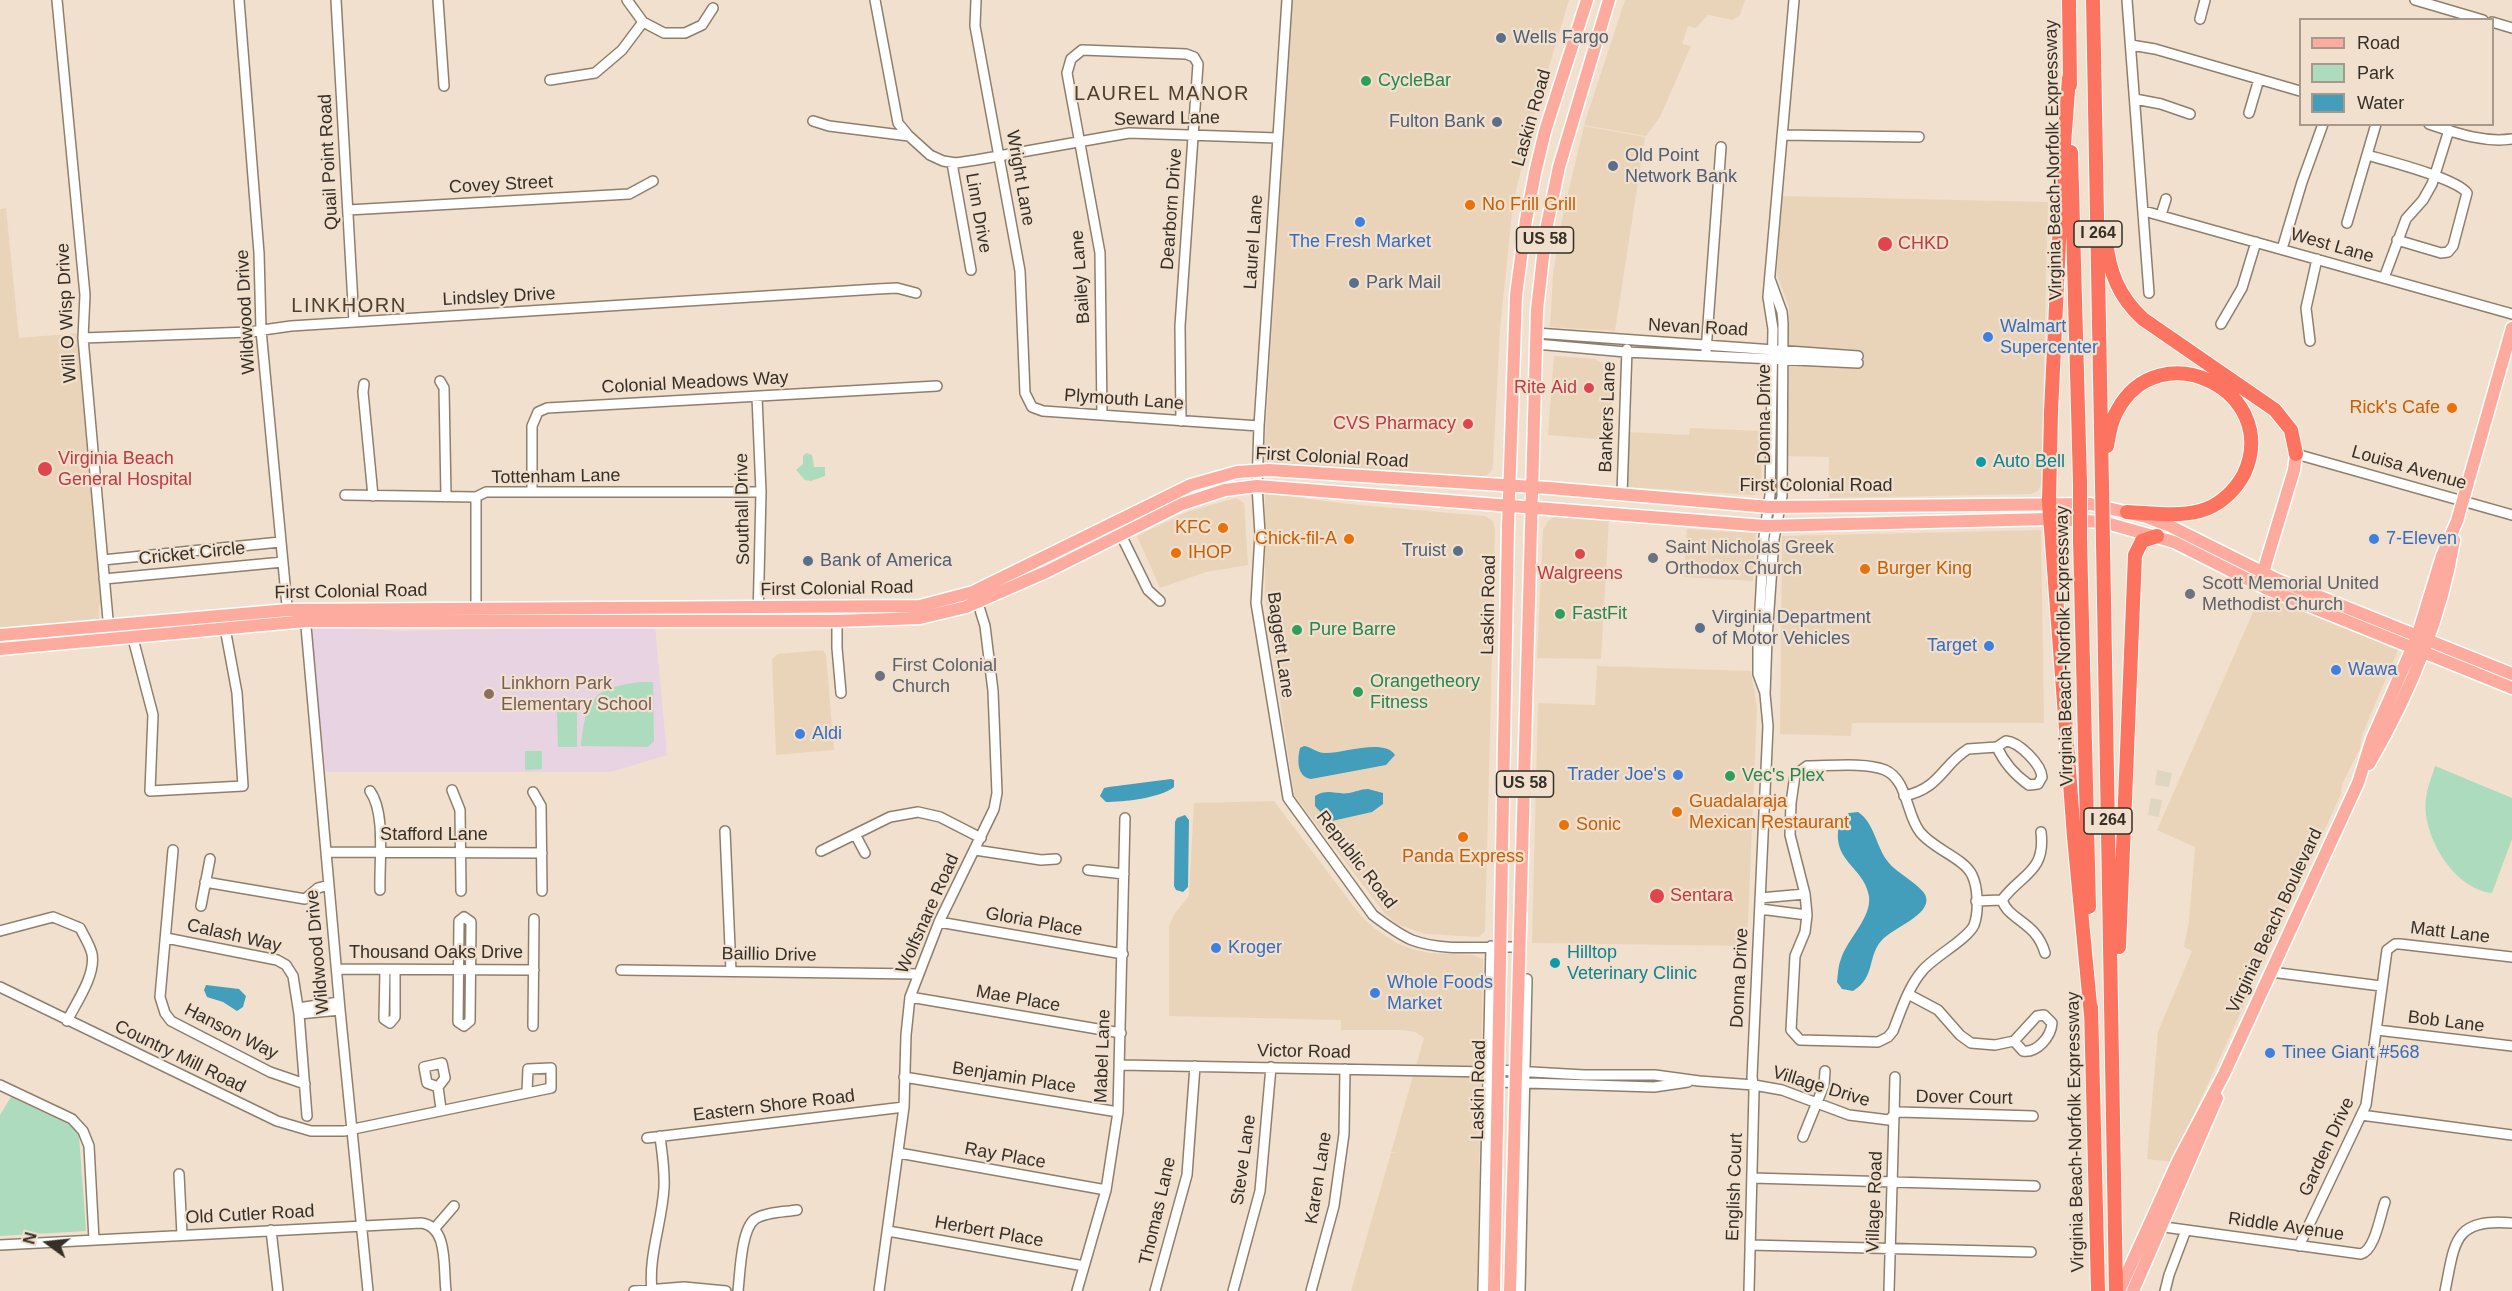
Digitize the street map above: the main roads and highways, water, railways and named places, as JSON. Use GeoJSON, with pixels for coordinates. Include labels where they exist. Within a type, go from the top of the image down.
{"type":"FeatureCollection","features":[{"type":"Feature","properties":{"kind":"highway","name":"Virginia Beach-Norfolk Expressway"},"geometry":{"type":"LineString","coordinates":[[2069,0],[2098,1291]]}},
{"type":"Feature","properties":{"kind":"highway","name":"Virginia Beach-Norfolk Expressway"},"geometry":{"type":"LineString","coordinates":[[2093,0],[2115,1247],[2118,1291]]}},
{"type":"Feature","properties":{"kind":"highway"},"geometry":{"type":"LineString","coordinates":[[2069,78],[2050,412],[2049,519],[2074,837],[2091,1015]]}},
{"type":"Feature","properties":{"kind":"highway"},"geometry":{"type":"LineString","coordinates":[[2097,135],[2107,255],[2123,298],[2142,319],[2279,414],[2294,437],[2296,454]]}},
{"type":"Feature","properties":{"kind":"highway"},"geometry":{"type":"LineString","coordinates":[[2101,468],[2116,411],[2128,395],[2153,378],[2182,373],[2202,377],[2221,386],[2241,408],[2248,427],[2249,458],[2241,478],[2228,495],[2208,508],[2189,513],[2127,512]]}},
{"type":"Feature","properties":{"kind":"highway"},"geometry":{"type":"LineString","coordinates":[[2114,1099],[2135,555],[2142,541],[2157,536]]}},
{"type":"Feature","properties":{"kind":"main road","name":"Laskin Road"},"geometry":{"type":"LineString","coordinates":[[1494,1291],[1491,1180],[1496,946],[1515,314],[1526,220],[1545,131],[1587,0]]}},
{"type":"Feature","properties":{"kind":"main road","name":"Laskin Road"},"geometry":{"type":"LineString","coordinates":[[1510,1291],[1521,1077],[1518,947],[1522,900],[1536,339],[1543,253],[1557,176],[1609,0]]}},
{"type":"Feature","properties":{"kind":"main road","name":"Virginia Beach Boulevard"},"geometry":{"type":"LineString","coordinates":[[2118,1291],[2195,1127],[2224,1074],[2358,783],[2381,743],[2451,559],[2457,521],[2512,328]]}},
{"type":"Feature","properties":{"kind":"main road"},"geometry":{"type":"LineString","coordinates":[[2261,579],[2294,470],[2296,454]]}},
{"type":"Feature","properties":{"kind":"main road","name":"First Colonial Road"},"geometry":{"type":"LineString","coordinates":[[0,635],[129,623],[305,615],[759,614],[920,606],[976,597],[1191,485],[1229,474],[1257,470],[1622,494],[1775,507],[1941,503],[2091,504],[2146,517],[2188,534],[2261,579]]}},
{"type":"Feature","properties":{"kind":"main road","name":"First Colonial Road"},"geometry":{"type":"LineString","coordinates":[[759,614],[837,621],[920,618],[1046,572],[1120,533],[1192,500],[1225,490],[1257,486],[1771,526],[2049,519],[2103,522],[2157,536],[2191,549],[2420,645],[2512,687]]}},
{"type":"Feature","properties":{"kind":"main road"},"geometry":{"type":"LineString","coordinates":[[1899,522],[1905,513],[1921,511],[1941,503]]}},
{"type":"Feature","properties":{"kind":"main road"},"geometry":{"type":"LineString","coordinates":[[1860,524],[1890,514],[1895,505]]}},
{"type":"Feature","properties":{"kind":"main road","name":"First Colonial Road"},"geometry":{"type":"LineString","coordinates":[[0,649],[225,628],[288,616]]}},
{"type":"Feature","properties":{"kind":"main road","name":"First Colonial Road"},"geometry":{"type":"LineString","coordinates":[[2420,645],[2512,674]]}},
{"type":"Feature","properties":{"kind":"main road","name":"Virginia Beach Boulevard"},"geometry":{"type":"LineString","coordinates":[[2133,1291],[2202,1135],[2224,1074]]}},
{"type":"Feature","properties":{"kind":"water"},"geometry":{"type":"Polygon","coordinates":[[[1304,746],[1323,753],[1373,747],[1390,750],[1395,755],[1386,765],[1311,779],[1303,775],[1299,767],[1300,748],[1304,746]]]}},
{"type":"Feature","properties":{"kind":"water"},"geometry":{"type":"Polygon","coordinates":[[[1174,780],[1174,787],[1151,797],[1106,802],[1100,796],[1104,788],[1174,780]]]}},
{"type":"Feature","properties":{"kind":"water"},"geometry":{"type":"Polygon","coordinates":[[[1368,789],[1383,793],[1383,804],[1372,812],[1332,821],[1315,806],[1315,796],[1320,794],[1349,793],[1368,789]]]}},
{"type":"Feature","properties":{"kind":"water"},"geometry":{"type":"Polygon","coordinates":[[[1858,812],[1868,822],[1889,863],[1921,889],[1926,897],[1926,904],[1923,910],[1910,921],[1882,940],[1877,946],[1865,979],[1853,991],[1842,989],[1837,982],[1840,962],[1867,912],[1869,896],[1861,877],[1842,853],[1838,832],[1841,818],[1849,813],[1858,812]]]}},
{"type":"Feature","properties":{"kind":"water"},"geometry":{"type":"Polygon","coordinates":[[[1185,815],[1189,820],[1188,887],[1183,892],[1176,890],[1174,886],[1175,822],[1177,818],[1185,815]]]}},
{"type":"Feature","properties":{"kind":"water"},"geometry":{"type":"Polygon","coordinates":[[[206,985],[239,989],[246,996],[243,1007],[237,1011],[223,1002],[207,997],[204,990],[206,985]]]}},
{"type":"Feature","properties":{"kind":"place","name":"Wells Fargo"},"geometry":{"type":"Point","coordinates":[1501,38]}},
{"type":"Feature","properties":{"kind":"place","name":"CycleBar"},"geometry":{"type":"Point","coordinates":[1366,81]}},
{"type":"Feature","properties":{"kind":"place","name":"Fulton Bank"},"geometry":{"type":"Point","coordinates":[1497,122]}},
{"type":"Feature","properties":{"kind":"place","name":"Old Point Network Bank"},"geometry":{"type":"Point","coordinates":[1613,166]}},
{"type":"Feature","properties":{"kind":"place","name":"No Frill Grill"},"geometry":{"type":"Point","coordinates":[1470,205]}},
{"type":"Feature","properties":{"kind":"place","name":"The Fresh Market"},"geometry":{"type":"Point","coordinates":[1360,222]}},
{"type":"Feature","properties":{"kind":"place","name":"CHKD"},"geometry":{"type":"Point","coordinates":[1885,244]}},
{"type":"Feature","properties":{"kind":"place","name":"Park Mail"},"geometry":{"type":"Point","coordinates":[1354,283]}},
{"type":"Feature","properties":{"kind":"place","name":"Walmart Supercenter"},"geometry":{"type":"Point","coordinates":[1988,337]}},
{"type":"Feature","properties":{"kind":"place","name":"Rite Aid"},"geometry":{"type":"Point","coordinates":[1589,388]}},
{"type":"Feature","properties":{"kind":"place","name":"Rick's Cafe"},"geometry":{"type":"Point","coordinates":[2452,408]}},
{"type":"Feature","properties":{"kind":"place","name":"CVS Pharmacy"},"geometry":{"type":"Point","coordinates":[1468,424]}},
{"type":"Feature","properties":{"kind":"place","name":"Auto Bell"},"geometry":{"type":"Point","coordinates":[1981,462]}},
{"type":"Feature","properties":{"kind":"place","name":"Virginia Beach General Hospital"},"geometry":{"type":"Point","coordinates":[45,469]}},
{"type":"Feature","properties":{"kind":"place","name":"KFC"},"geometry":{"type":"Point","coordinates":[1223,528]}},
{"type":"Feature","properties":{"kind":"place","name":"Chick-fil-A"},"geometry":{"type":"Point","coordinates":[1349,539]}},
{"type":"Feature","properties":{"kind":"place","name":"7-Eleven"},"geometry":{"type":"Point","coordinates":[2374,539]}},
{"type":"Feature","properties":{"kind":"place","name":"Truist"},"geometry":{"type":"Point","coordinates":[1458,551]}},
{"type":"Feature","properties":{"kind":"place","name":"IHOP"},"geometry":{"type":"Point","coordinates":[1176,553]}},
{"type":"Feature","properties":{"kind":"place","name":"Walgreens"},"geometry":{"type":"Point","coordinates":[1580,554]}},
{"type":"Feature","properties":{"kind":"place","name":"Saint Nicholas Greek Orthodox Church"},"geometry":{"type":"Point","coordinates":[1653,558]}},
{"type":"Feature","properties":{"kind":"place","name":"Bank of America"},"geometry":{"type":"Point","coordinates":[808,561]}},
{"type":"Feature","properties":{"kind":"place","name":"Burger King"},"geometry":{"type":"Point","coordinates":[1865,569]}},
{"type":"Feature","properties":{"kind":"place","name":"Scott Memorial United Methodist Church"},"geometry":{"type":"Point","coordinates":[2190,594]}},
{"type":"Feature","properties":{"kind":"place","name":"FastFit"},"geometry":{"type":"Point","coordinates":[1560,614]}},
{"type":"Feature","properties":{"kind":"place","name":"Virginia Department of Motor Vehicles"},"geometry":{"type":"Point","coordinates":[1700,628]}},
{"type":"Feature","properties":{"kind":"place","name":"Pure Barre"},"geometry":{"type":"Point","coordinates":[1297,630]}},
{"type":"Feature","properties":{"kind":"place","name":"Target"},"geometry":{"type":"Point","coordinates":[1989,646]}},
{"type":"Feature","properties":{"kind":"place","name":"Wawa"},"geometry":{"type":"Point","coordinates":[2336,670]}},
{"type":"Feature","properties":{"kind":"place","name":"First Colonial Church"},"geometry":{"type":"Point","coordinates":[880,676]}},
{"type":"Feature","properties":{"kind":"place","name":"Orangetheory Fitness"},"geometry":{"type":"Point","coordinates":[1358,692]}},
{"type":"Feature","properties":{"kind":"place","name":"Linkhorn Park Elementary School"},"geometry":{"type":"Point","coordinates":[489,694]}},
{"type":"Feature","properties":{"kind":"place","name":"Aldi"},"geometry":{"type":"Point","coordinates":[800,734]}},
{"type":"Feature","properties":{"kind":"place","name":"Trader Joe's"},"geometry":{"type":"Point","coordinates":[1678,775]}},
{"type":"Feature","properties":{"kind":"place","name":"Vec's Plex"},"geometry":{"type":"Point","coordinates":[1730,776]}},
{"type":"Feature","properties":{"kind":"place","name":"Guadalaraja Mexican Restaurant"},"geometry":{"type":"Point","coordinates":[1677,812]}},
{"type":"Feature","properties":{"kind":"place","name":"Sonic"},"geometry":{"type":"Point","coordinates":[1564,825]}},
{"type":"Feature","properties":{"kind":"place","name":"Panda Express"},"geometry":{"type":"Point","coordinates":[1463,837]}},
{"type":"Feature","properties":{"kind":"place","name":"Sentara"},"geometry":{"type":"Point","coordinates":[1657,896]}},
{"type":"Feature","properties":{"kind":"place","name":"Kroger"},"geometry":{"type":"Point","coordinates":[1216,948]}},
{"type":"Feature","properties":{"kind":"place","name":"Hilltop Veterinary Clinic"},"geometry":{"type":"Point","coordinates":[1555,963]}},
{"type":"Feature","properties":{"kind":"place","name":"Whole Foods Market"},"geometry":{"type":"Point","coordinates":[1375,993]}},
{"type":"Feature","properties":{"kind":"place","name":"Tinee Giant #568"},"geometry":{"type":"Point","coordinates":[2270,1053]}},
{"type":"Feature","properties":{"kind":"district","name":"LAUREL MANOR"},"geometry":{"type":"Point","coordinates":[1162,94]}},
{"type":"Feature","properties":{"kind":"district","name":"LINKHORN"},"geometry":{"type":"Point","coordinates":[349,306]}}]}
